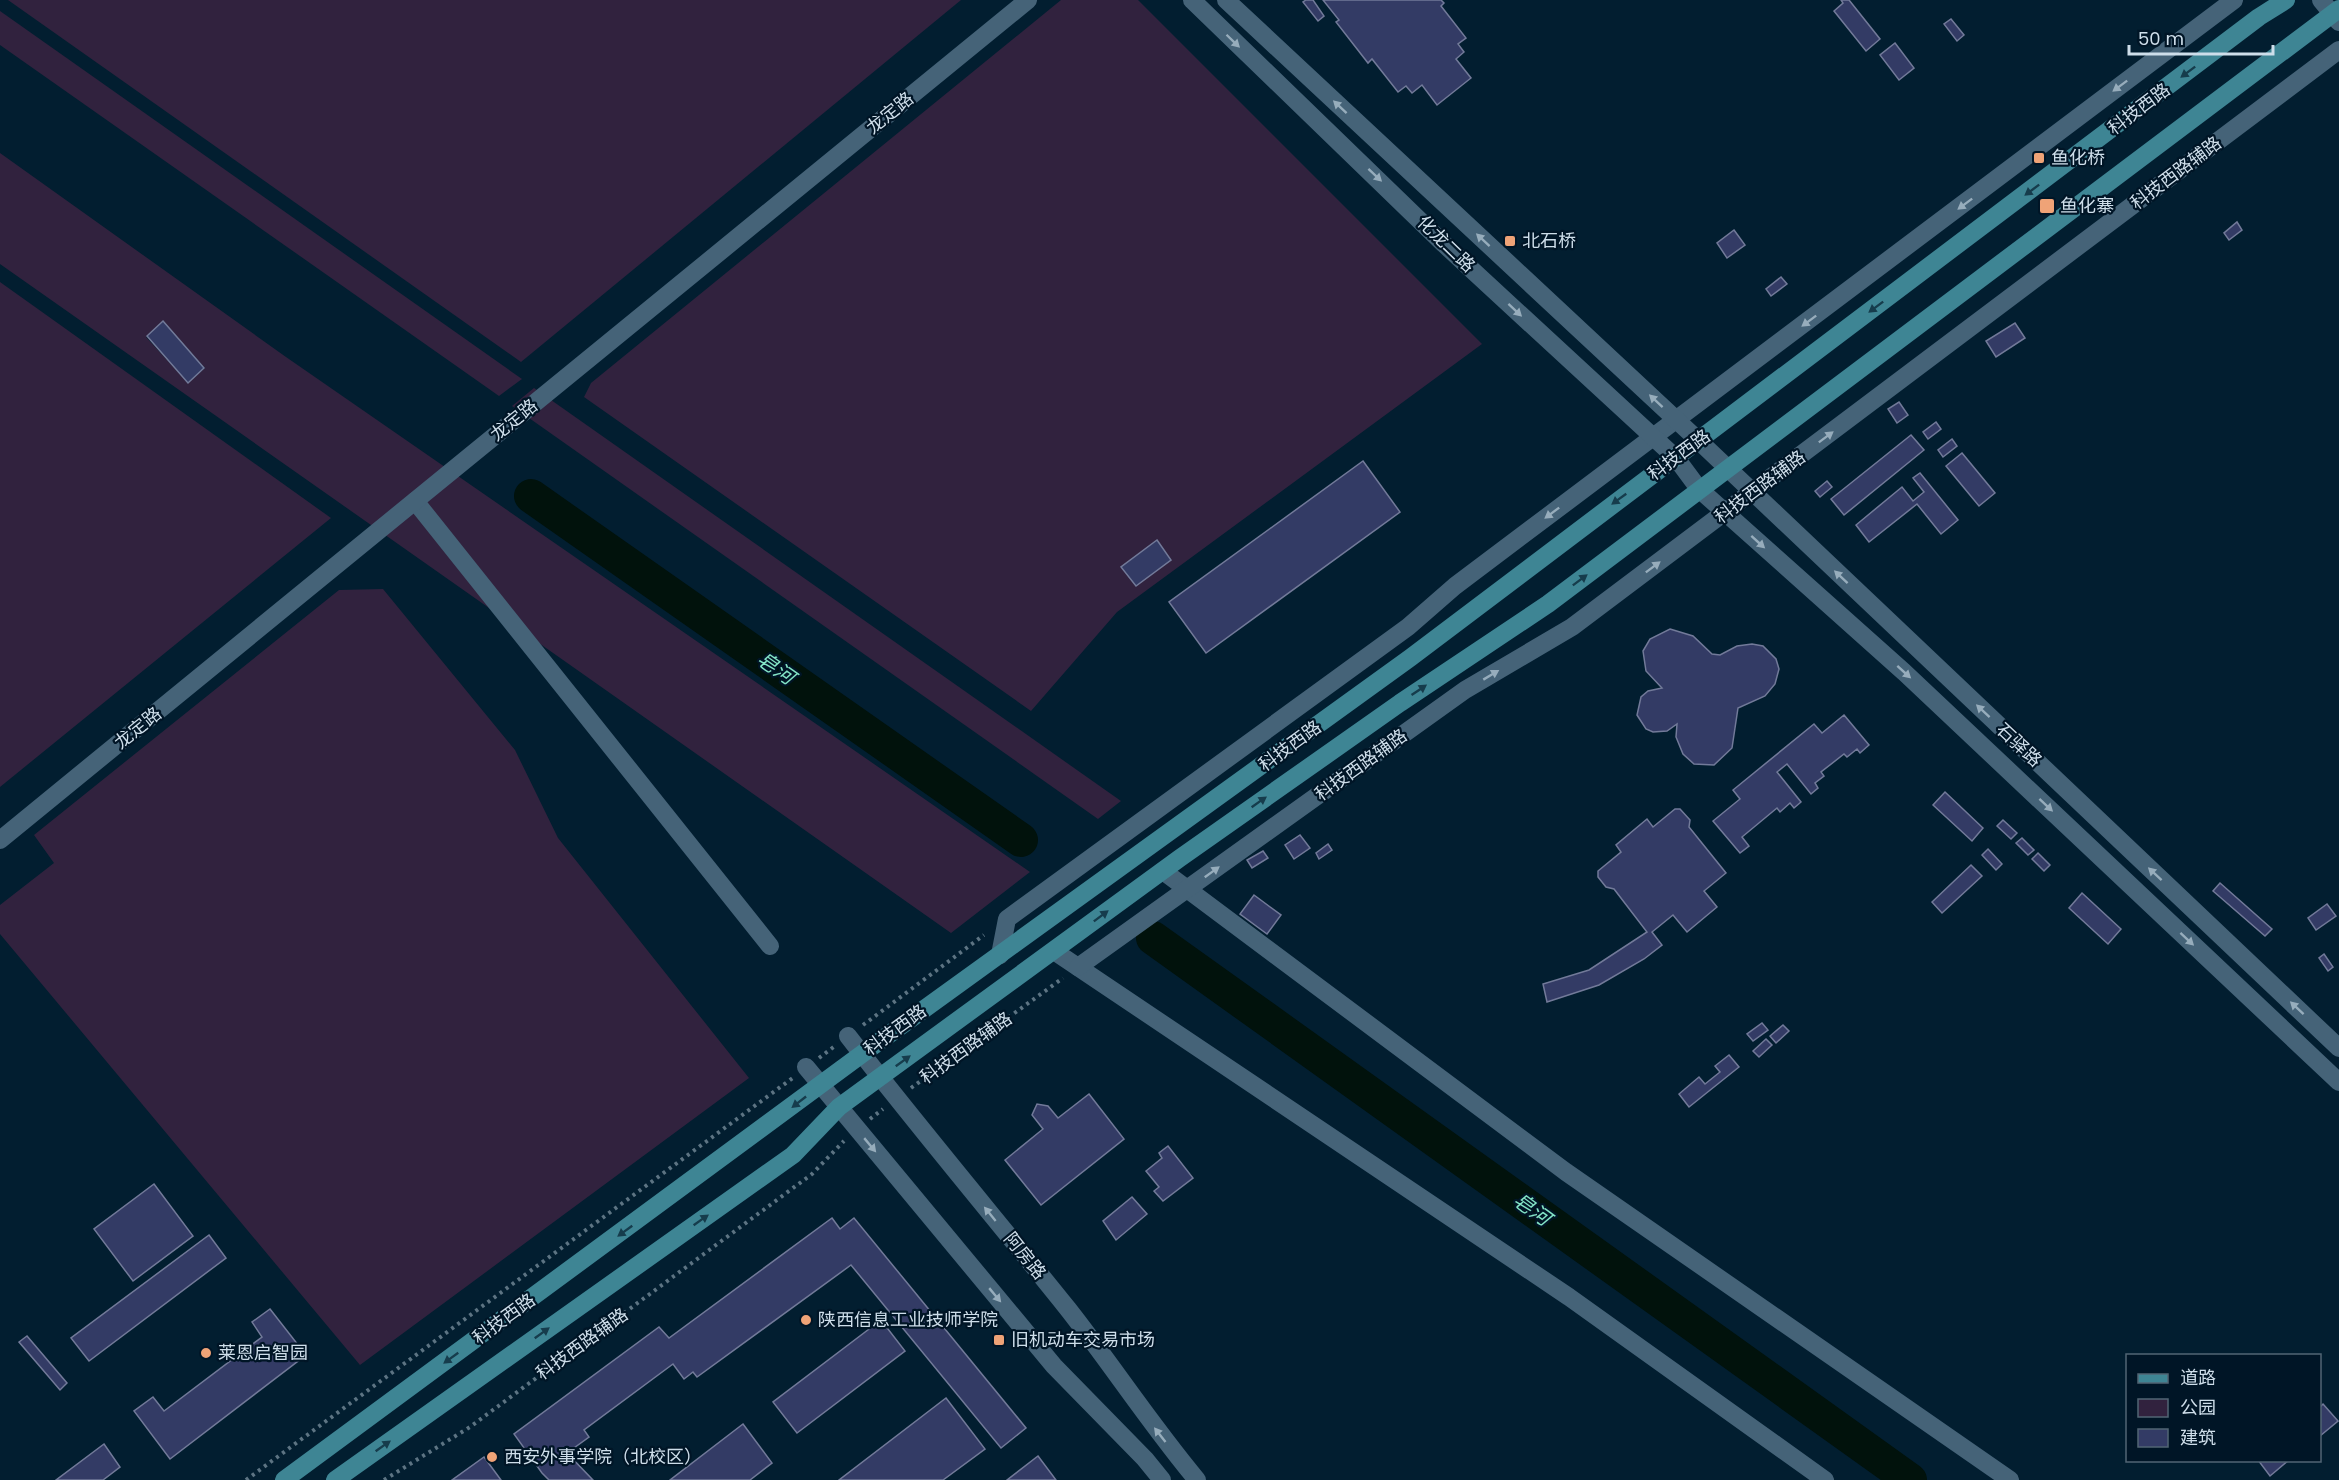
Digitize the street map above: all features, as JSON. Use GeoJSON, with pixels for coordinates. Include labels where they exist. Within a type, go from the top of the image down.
{"type":"FeatureCollection","features":[{"type":"Feature","properties":{"kind":"main road","name":"科技西路"},"geometry":{"type":"LineString","coordinates":[[284,1480],[862,1054],[1400,665],[2259,17],[2286,0]]}},
{"type":"Feature","properties":{"kind":"main road","name":"科技西路"},"geometry":{"type":"LineString","coordinates":[[336,1480],[793,1155],[839,1107],[1163,870],[1400,703],[1548,604],[2333,11]]}},
{"type":"Feature","properties":{"kind":"street","name":"龙定路"},"geometry":{"type":"LineString","coordinates":[[0,840],[1028,0]]}},
{"type":"Feature","properties":{"kind":"street","name":"化龙二路"},"geometry":{"type":"LineString","coordinates":[[1192,0],[1444,244],[1676,458],[1699,489]]}},
{"type":"Feature","properties":{"kind":"street","name":"化龙二路"},"geometry":{"type":"LineString","coordinates":[[1226,0],[1699,441]]}},
{"type":"Feature","properties":{"kind":"street"},"geometry":{"type":"LineString","coordinates":[[1000,956],[1007,919],[1408,627],[1455,586],[2234,0]]}},
{"type":"Feature","properties":{"kind":"street","name":"科技西路辅路"},"geometry":{"type":"LineString","coordinates":[[1078,967],[1465,690],[1572,627],[2339,50]]}},
{"type":"Feature","properties":{"kind":"street","name":"石驿路"},"geometry":{"type":"LineString","coordinates":[[1699,441],[1725,469],[2339,1048]]}},
{"type":"Feature","properties":{"kind":"street","name":"石驿路"},"geometry":{"type":"LineString","coordinates":[[1699,489],[1904,672],[2339,1082]]}},
{"type":"Feature","properties":{"kind":"street"},"geometry":{"type":"LineString","coordinates":[[415,501],[770,946]]}},
{"type":"Feature","properties":{"kind":"street"},"geometry":{"type":"LineString","coordinates":[[1163,870],[1566,1172],[2010,1480]]}},
{"type":"Feature","properties":{"kind":"street"},"geometry":{"type":"LineString","coordinates":[[1054,951],[1569,1297],[1825,1480]]}},
{"type":"Feature","properties":{"kind":"street","name":"阿房路"},"geometry":{"type":"LineString","coordinates":[[848,1036],[896,1099],[1070,1311],[1159,1434],[1197,1480]]}},
{"type":"Feature","properties":{"kind":"street"},"geometry":{"type":"LineString","coordinates":[[806,1067],[1047,1358],[1145,1459],[1162,1480]]}},
{"type":"Feature","properties":{"kind":"path"},"geometry":{"type":"LineString","coordinates":[[246,1480],[1007,919]]}},
{"type":"Feature","properties":{"kind":"path","name":"科技西路辅路"},"geometry":{"type":"LineString","coordinates":[[384,1480],[470,1427],[812,1174],[856,1129],[1078,967]]}},
{"type":"Feature","properties":{"kind":"green space"},"geometry":{"type":"Polygon","coordinates":[[[8,0],[961,0],[521,362],[8,0]]]}},
{"type":"Feature","properties":{"kind":"green space"},"geometry":{"type":"Polygon","coordinates":[[[1061,0],[1138,0],[1482,344],[1117,612],[1031,711],[584,397],[591,383],[1061,0]]]}},
{"type":"Feature","properties":{"kind":"green space"},"geometry":{"type":"Polygon","coordinates":[[[0,11],[522,379],[499,396],[0,45],[0,11]]]}},
{"type":"Feature","properties":{"kind":"green space"},"geometry":{"type":"Polygon","coordinates":[[[0,153],[286,357],[1030,872],[951,933],[0,264],[0,153]],[[163,321],[146,337],[188,383],[205,368],[163,321]]]}},
{"type":"Feature","properties":{"kind":"green space"},"geometry":{"type":"Polygon","coordinates":[[[0,282],[331,518],[0,787],[0,282]]]}},
{"type":"Feature","properties":{"kind":"green space"},"geometry":{"type":"Polygon","coordinates":[[[534,388],[1121,801],[1098,819],[512,406],[534,388]]]}},
{"type":"Feature","properties":{"kind":"green space"},"geometry":{"type":"Polygon","coordinates":[[[383,589],[515,750],[558,838],[749,1078],[360,1365],[0,934],[0,905],[54,863],[34,835],[339,590],[383,589]]]}},
{"type":"Feature","properties":{"kind":"building"},"geometry":{"type":"Polygon","coordinates":[[[1313,0],[1324,16],[1318,21],[1303,2],[1313,0]]]}},
{"type":"Feature","properties":{"kind":"building"},"geometry":{"type":"Polygon","coordinates":[[[1323,0],[1441,0],[1444,3],[1441,6],[1466,38],[1458,44],[1464,52],[1456,59],[1471,78],[1437,105],[1422,85],[1412,93],[1406,86],[1398,92],[1372,59],[1368,63],[1336,22],[1339,20],[1323,0]]]}},
{"type":"Feature","properties":{"kind":"building"},"geometry":{"type":"Polygon","coordinates":[[[1841,0],[1849,0],[1880,39],[1866,51],[1834,11],[1843,3],[1841,0]]]}},
{"type":"Feature","properties":{"kind":"building"},"geometry":{"type":"Polygon","coordinates":[[[1951,19],[1964,35],[1957,41],[1944,24],[1951,19]]]}},
{"type":"Feature","properties":{"kind":"building"},"geometry":{"type":"Polygon","coordinates":[[[1895,43],[1914,68],[1899,80],[1880,55],[1895,43]]]}},
{"type":"Feature","properties":{"kind":"building"},"geometry":{"type":"Polygon","coordinates":[[[2237,222],[2242,230],[2229,240],[2224,233],[2237,222]]]}},
{"type":"Feature","properties":{"kind":"building"},"geometry":{"type":"Polygon","coordinates":[[[1734,230],[1745,245],[1727,258],[1717,243],[1734,230]]]}},
{"type":"Feature","properties":{"kind":"building"},"geometry":{"type":"Polygon","coordinates":[[[1781,277],[1787,284],[1771,296],[1766,289],[1781,277]]]}},
{"type":"Feature","properties":{"kind":"building"},"geometry":{"type":"Polygon","coordinates":[[[163,321],[204,368],[188,383],[147,336],[163,321]]]}},
{"type":"Feature","properties":{"kind":"building"},"geometry":{"type":"Polygon","coordinates":[[[2015,323],[2025,338],[1996,357],[1986,341],[2015,323]]]}},
{"type":"Feature","properties":{"kind":"building"},"geometry":{"type":"Polygon","coordinates":[[[1899,402],[1908,415],[1897,423],[1888,409],[1899,402]]]}},
{"type":"Feature","properties":{"kind":"building"},"geometry":{"type":"Polygon","coordinates":[[[1936,422],[1941,429],[1928,439],[1923,432],[1936,422]]]}},
{"type":"Feature","properties":{"kind":"building"},"geometry":{"type":"Polygon","coordinates":[[[1911,435],[1924,450],[1844,515],[1831,499],[1911,435]]]}},
{"type":"Feature","properties":{"kind":"building"},"geometry":{"type":"Polygon","coordinates":[[[1952,439],[1957,446],[1943,457],[1938,450],[1952,439]]]}},
{"type":"Feature","properties":{"kind":"building"},"geometry":{"type":"Polygon","coordinates":[[[1962,453],[1995,493],[1979,506],[1946,466],[1962,453]]]}},
{"type":"Feature","properties":{"kind":"building"},"geometry":{"type":"Polygon","coordinates":[[[1363,461],[1400,512],[1206,653],[1169,602],[1363,461]]]}},
{"type":"Feature","properties":{"kind":"building"},"geometry":{"type":"Polygon","coordinates":[[[1920,473],[1958,520],[1941,534],[1917,504],[1869,542],[1856,525],[1902,487],[1913,501],[1924,492],[1913,478],[1920,473]]]}},
{"type":"Feature","properties":{"kind":"building"},"geometry":{"type":"Polygon","coordinates":[[[1827,481],[1832,487],[1820,497],[1815,491],[1827,481]]]}},
{"type":"Feature","properties":{"kind":"building"},"geometry":{"type":"Polygon","coordinates":[[[1157,540],[1171,560],[1136,586],[1121,567],[1157,540]]]}},
{"type":"Feature","properties":{"kind":"building"},"geometry":{"type":"Polygon","coordinates":[[[1670,629],[1693,636],[1712,654],[1720,655],[1737,646],[1752,644],[1763,646],[1776,659],[1779,669],[1775,684],[1765,696],[1738,708],[1732,748],[1714,765],[1694,764],[1683,754],[1676,737],[1677,724],[1667,731],[1653,732],[1646,729],[1637,715],[1641,697],[1648,691],[1662,688],[1646,671],[1643,651],[1650,639],[1670,629]]]}},
{"type":"Feature","properties":{"kind":"building"},"geometry":{"type":"Polygon","coordinates":[[[1844,715],[1869,745],[1860,753],[1857,749],[1847,757],[1844,754],[1821,772],[1824,776],[1815,783],[1818,788],[1811,794],[1787,764],[1777,772],[1801,802],[1794,808],[1790,803],[1780,812],[1777,808],[1742,837],[1749,846],[1740,853],[1713,821],[1740,799],[1733,790],[1814,724],[1822,733],[1844,715]]]}},
{"type":"Feature","properties":{"kind":"building"},"geometry":{"type":"Polygon","coordinates":[[[1945,792],[1983,828],[1972,841],[1933,805],[1945,792]]]}},
{"type":"Feature","properties":{"kind":"building"},"geometry":{"type":"Polygon","coordinates":[[[1675,809],[1680,809],[1690,820],[1689,827],[1726,873],[1704,891],[1717,907],[1687,932],[1673,915],[1652,932],[1662,945],[1644,959],[1599,985],[1547,1002],[1543,984],[1589,970],[1647,932],[1614,889],[1606,887],[1598,877],[1598,871],[1621,852],[1616,845],[1647,819],[1653,827],[1675,809]]]}},
{"type":"Feature","properties":{"kind":"building"},"geometry":{"type":"Polygon","coordinates":[[[2003,820],[2017,833],[2011,839],[1997,826],[2003,820]]]}},
{"type":"Feature","properties":{"kind":"building"},"geometry":{"type":"Polygon","coordinates":[[[1300,835],[1310,848],[1294,859],[1285,845],[1300,835]]]}},
{"type":"Feature","properties":{"kind":"building"},"geometry":{"type":"Polygon","coordinates":[[[2022,838],[2034,850],[2028,855],[2016,843],[2022,838]]]}},
{"type":"Feature","properties":{"kind":"building"},"geometry":{"type":"Polygon","coordinates":[[[1328,844],[1332,850],[1319,859],[1316,853],[1328,844]]]}},
{"type":"Feature","properties":{"kind":"building"},"geometry":{"type":"Polygon","coordinates":[[[1988,849],[2002,864],[1996,870],[1982,855],[1988,849]]]}},
{"type":"Feature","properties":{"kind":"building"},"geometry":{"type":"Polygon","coordinates":[[[1263,851],[1268,858],[1252,868],[1247,860],[1263,851]]]}},
{"type":"Feature","properties":{"kind":"building"},"geometry":{"type":"Polygon","coordinates":[[[2038,853],[2050,865],[2044,871],[2032,859],[2038,853]]]}},
{"type":"Feature","properties":{"kind":"building"},"geometry":{"type":"Polygon","coordinates":[[[1971,865],[1982,876],[1942,913],[1932,902],[1971,865]]]}},
{"type":"Feature","properties":{"kind":"building"},"geometry":{"type":"Polygon","coordinates":[[[2220,883],[2272,929],[2265,936],[2213,891],[2220,883]]]}},
{"type":"Feature","properties":{"kind":"building"},"geometry":{"type":"Polygon","coordinates":[[[2082,893],[2121,929],[2108,944],[2069,908],[2082,893]]]}},
{"type":"Feature","properties":{"kind":"building"},"geometry":{"type":"Polygon","coordinates":[[[1254,895],[1281,915],[1267,934],[1240,914],[1254,895]]]}},
{"type":"Feature","properties":{"kind":"building"},"geometry":{"type":"Polygon","coordinates":[[[2327,904],[2336,916],[2316,930],[2308,918],[2327,904]]]}},
{"type":"Feature","properties":{"kind":"building"},"geometry":{"type":"Polygon","coordinates":[[[2324,954],[2333,967],[2328,971],[2319,958],[2324,954]]]}},
{"type":"Feature","properties":{"kind":"building"},"geometry":{"type":"Polygon","coordinates":[[[1762,1023],[1768,1030],[1753,1041],[1747,1034],[1762,1023]]]}},
{"type":"Feature","properties":{"kind":"building"},"geometry":{"type":"Polygon","coordinates":[[[1783,1025],[1789,1031],[1776,1043],[1770,1036],[1783,1025]]]}},
{"type":"Feature","properties":{"kind":"building"},"geometry":{"type":"Polygon","coordinates":[[[1766,1039],[1772,1045],[1759,1057],[1753,1051],[1766,1039]]]}},
{"type":"Feature","properties":{"kind":"building"},"geometry":{"type":"Polygon","coordinates":[[[1729,1055],[1739,1067],[1689,1107],[1679,1094],[1699,1077],[1705,1084],[1720,1072],[1715,1066],[1729,1055]]]}},
{"type":"Feature","properties":{"kind":"building"},"geometry":{"type":"Polygon","coordinates":[[[1089,1094],[1124,1139],[1041,1205],[1005,1160],[1043,1129],[1032,1115],[1037,1104],[1048,1106],[1058,1118],[1089,1094]]]}},
{"type":"Feature","properties":{"kind":"building"},"geometry":{"type":"Polygon","coordinates":[[[1168,1146],[1193,1178],[1163,1201],[1154,1191],[1159,1187],[1146,1171],[1162,1158],[1159,1153],[1168,1146]]]}},
{"type":"Feature","properties":{"kind":"building"},"geometry":{"type":"Polygon","coordinates":[[[154,1184],[193,1236],[133,1281],[94,1229],[154,1184]]]}},
{"type":"Feature","properties":{"kind":"building"},"geometry":{"type":"Polygon","coordinates":[[[1132,1197],[1147,1214],[1116,1240],[1103,1221],[1132,1197]]]}},
{"type":"Feature","properties":{"kind":"building"},"geometry":{"type":"Polygon","coordinates":[[[832,1218],[840,1229],[854,1218],[1026,1428],[1001,1448],[851,1265],[697,1377],[693,1372],[684,1379],[673,1364],[584,1430],[589,1437],[567,1453],[593,1480],[549,1480],[542,1473],[514,1434],[659,1327],[669,1338],[832,1218]]]}},
{"type":"Feature","properties":{"kind":"building"},"geometry":{"type":"Polygon","coordinates":[[[209,1235],[226,1258],[89,1361],[71,1338],[209,1235]]]}},
{"type":"Feature","properties":{"kind":"building"},"geometry":{"type":"Polygon","coordinates":[[[270,1309],[306,1355],[170,1459],[134,1411],[153,1397],[164,1411],[262,1337],[252,1322],[270,1309]]]}},
{"type":"Feature","properties":{"kind":"building"},"geometry":{"type":"Polygon","coordinates":[[[881,1320],[905,1351],[797,1433],[773,1402],[881,1320]]]}},
{"type":"Feature","properties":{"kind":"building"},"geometry":{"type":"Polygon","coordinates":[[[27,1336],[67,1383],[60,1390],[19,1342],[27,1336]]]}},
{"type":"Feature","properties":{"kind":"building"},"geometry":{"type":"Polygon","coordinates":[[[946,1398],[985,1449],[943,1480],[839,1480],[946,1398]]]}},
{"type":"Feature","properties":{"kind":"building"},"geometry":{"type":"Polygon","coordinates":[[[2323,1404],[2338,1421],[2321,1435],[2321,1406],[2323,1404]]]}},
{"type":"Feature","properties":{"kind":"building"},"geometry":{"type":"Polygon","coordinates":[[[743,1424],[772,1463],[750,1480],[670,1480],[743,1424]]]}},
{"type":"Feature","properties":{"kind":"building"},"geometry":{"type":"Polygon","coordinates":[[[104,1444],[120,1467],[103,1480],[56,1480],[104,1444]]]}},
{"type":"Feature","properties":{"kind":"building"},"geometry":{"type":"Polygon","coordinates":[[[1038,1456],[1056,1480],[1007,1480],[1038,1456]]]}},
{"type":"Feature","properties":{"kind":"building"},"geometry":{"type":"Polygon","coordinates":[[[484,1457],[501,1480],[452,1480],[484,1457]]]}},
{"type":"Feature","properties":{"kind":"building"},"geometry":{"type":"Polygon","coordinates":[[[2260,1462],[2287,1462],[2270,1476],[2260,1462]]]}},
{"type":"Feature","properties":{"kind":"waterway","name":"皂河"},"geometry":{"type":"LineString","coordinates":[[531,496],[1021,840]]}},
{"type":"Feature","properties":{"kind":"waterway","name":"皂河"},"geometry":{"type":"LineString","coordinates":[[1153,938],[1910,1480]]}},
{"type":"Feature","properties":{"kind":"place","name":"鱼化桥"},"geometry":{"type":"Point","coordinates":[2039,158]}},
{"type":"Feature","properties":{"kind":"place","name":"鱼化寨"},"geometry":{"type":"Point","coordinates":[2047,206]}},
{"type":"Feature","properties":{"kind":"place","name":"北石桥"},"geometry":{"type":"Point","coordinates":[1510,241]}},
{"type":"Feature","properties":{"kind":"place","name":"陕西信息工业技师学院"},"geometry":{"type":"Point","coordinates":[806,1320]}},
{"type":"Feature","properties":{"kind":"place","name":"旧机动车交易市场"},"geometry":{"type":"Point","coordinates":[999,1340]}},
{"type":"Feature","properties":{"kind":"place","name":"莱恩启智园"},"geometry":{"type":"Point","coordinates":[206,1353]}},
{"type":"Feature","properties":{"kind":"place","name":"西安外事学院（北校区）"},"geometry":{"type":"Point","coordinates":[492,1457]}}]}
